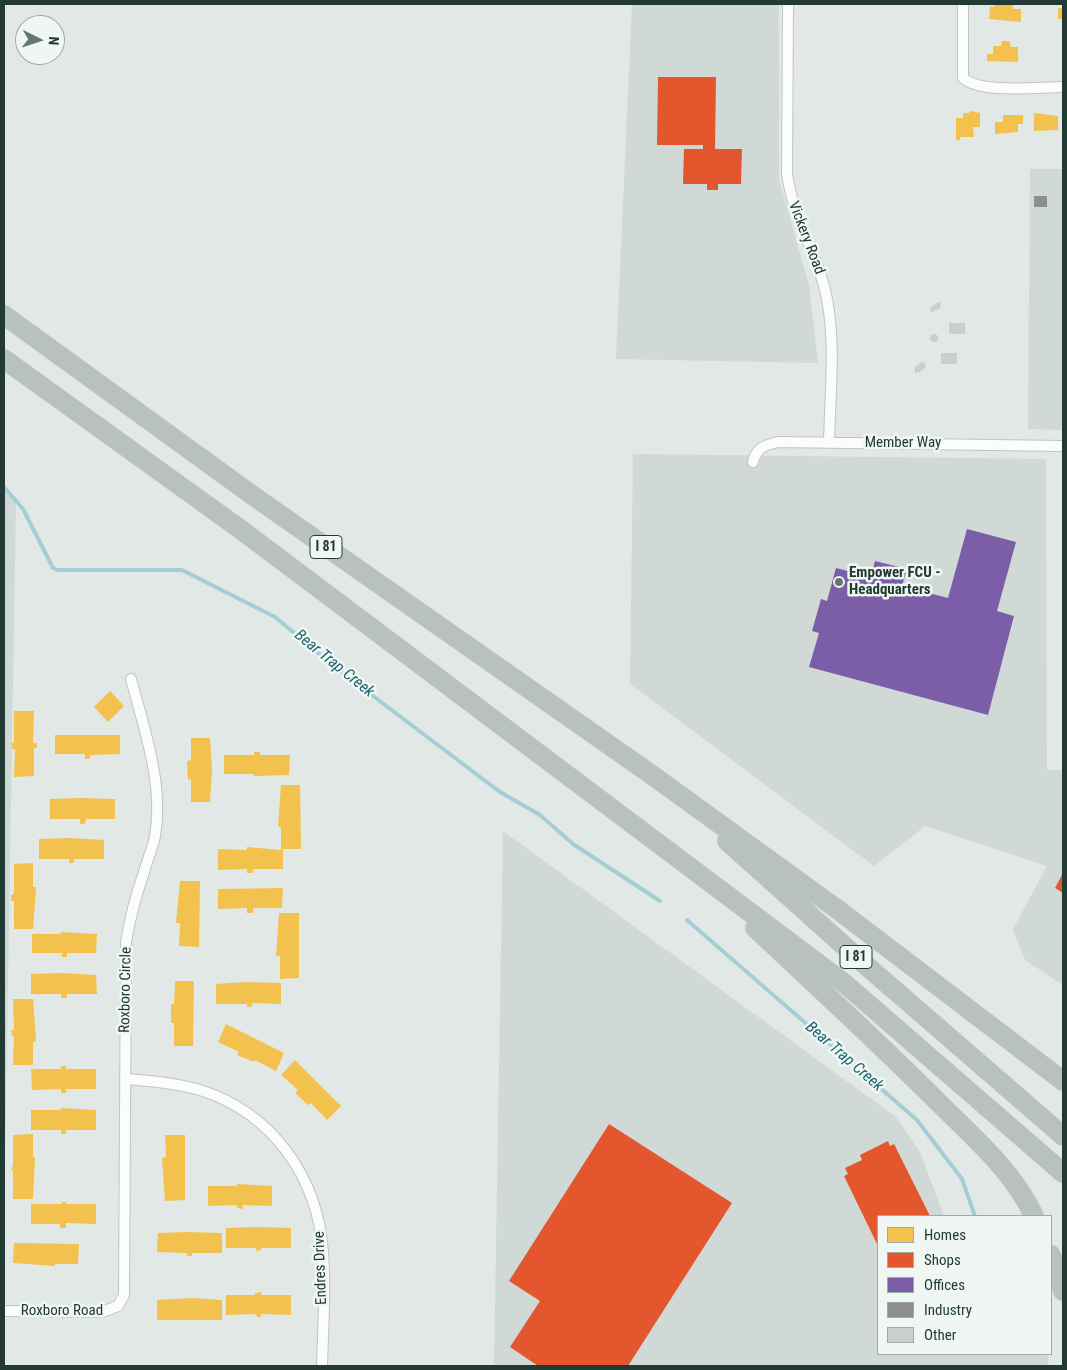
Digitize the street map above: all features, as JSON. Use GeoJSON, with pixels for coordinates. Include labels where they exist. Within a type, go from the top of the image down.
{"type":"FeatureCollection","features":[{"type":"Feature","properties":{"kind":"highway","name":"I 81"},"geometry":{"type":"LineString","coordinates":[[4,315],[244,489],[652,775],[861,961],[1063,1136]]}},
{"type":"Feature","properties":{"kind":"highway","name":"I 81"},"geometry":{"type":"LineString","coordinates":[[4,359],[248,535],[844,983],[1063,1173]]}},
{"type":"Feature","properties":{"kind":"highway"},"geometry":{"type":"LineString","coordinates":[[652,775],[837,909],[1063,1080]]}},
{"type":"Feature","properties":{"kind":"highway"},"geometry":{"type":"LineString","coordinates":[[684,863],[881,1045],[973,1137],[1009,1177],[1033,1215]]}},
{"type":"Feature","properties":{"kind":"highway"},"geometry":{"type":"LineString","coordinates":[[1052,1258],[1063,1292]]}},
{"type":"Feature","properties":{"kind":"street","name":"Vickery Road"},"geometry":{"type":"LineString","coordinates":[[788,4],[787,174],[790,199],[824,285],[829,310],[829,442]]}},
{"type":"Feature","properties":{"kind":"street"},"geometry":{"type":"LineString","coordinates":[[963,4],[963,78],[970,84],[977,86],[1063,87]]}},
{"type":"Feature","properties":{"kind":"street","name":"Member Way"},"geometry":{"type":"LineString","coordinates":[[753,462],[757,452],[764,445],[778,442],[1063,446]]}},
{"type":"Feature","properties":{"kind":"street","name":"Roxboro Circle"},"geometry":{"type":"LineString","coordinates":[[118,1306],[124,1295],[126,942],[132,911],[155,837],[157,818],[155,782],[145,731],[131,679]]}},
{"type":"Feature","properties":{"kind":"street","name":"Endres Drive"},"geometry":{"type":"LineString","coordinates":[[125,1079],[200,1090],[226,1101],[257,1121],[282,1145],[302,1172],[318,1219],[323,1252],[322,1366]]}},
{"type":"Feature","properties":{"kind":"street","name":"Roxboro Road"},"geometry":{"type":"LineString","coordinates":[[4,1311],[102,1312],[118,1306]]}},
{"type":"Feature","properties":{"kind":"shaded area"},"geometry":{"type":"Polygon","coordinates":[[[632,4],[779,4],[779,179],[809,285],[818,363],[616,359],[632,4]]]}},
{"type":"Feature","properties":{"kind":"shaded area"},"geometry":{"type":"Polygon","coordinates":[[[1030,169],[1063,169],[1063,430],[1028,429],[1030,169]]]}},
{"type":"Feature","properties":{"kind":"shaded area"},"geometry":{"type":"Polygon","coordinates":[[[633,454],[1046,459],[1047,770],[1063,770],[1063,985],[1025,960],[1013,929],[1047,866],[925,826],[874,866],[630,684],[633,454]]]}},
{"type":"Feature","properties":{"kind":"shaded area"},"geometry":{"type":"Polygon","coordinates":[[[4,487],[16,501],[4,1225],[4,487]]]}},
{"type":"Feature","properties":{"kind":"shaded area"},"geometry":{"type":"Polygon","coordinates":[[[503,831],[896,1117],[920,1152],[944,1215],[877,1215],[877,1355],[1047,1355],[1049,1366],[494,1366],[503,831]]]}},
{"type":"Feature","properties":{"kind":"building: Homes"},"geometry":{"type":"Polygon","coordinates":[[[994,4],[1013,5],[1013,9],[1021,9],[1021,22],[989,19],[990,7],[994,7],[994,4]]]}},
{"type":"Feature","properties":{"kind":"building: Homes"},"geometry":{"type":"Polygon","coordinates":[[[1058,8],[1063,8],[1063,19],[1058,19],[1058,8]]]}},
{"type":"Feature","properties":{"kind":"building: Homes"},"geometry":{"type":"Polygon","coordinates":[[[1002,41],[1009,41],[1011,47],[1018,47],[1018,62],[987,61],[987,54],[993,54],[993,46],[1001,46],[1002,41]]]}},
{"type":"Feature","properties":{"kind":"building: Homes"},"geometry":{"type":"Polygon","coordinates":[[[970,111],[980,113],[980,127],[973,127],[974,137],[960,137],[960,140],[956,140],[956,118],[963,118],[963,113],[969,113],[970,111]]]}},
{"type":"Feature","properties":{"kind":"building: Homes"},"geometry":{"type":"Polygon","coordinates":[[[1034,113],[1058,116],[1058,130],[1034,131],[1034,113]]]}},
{"type":"Feature","properties":{"kind":"building: Homes"},"geometry":{"type":"Polygon","coordinates":[[[1003,115],[1023,115],[1023,124],[1018,124],[1018,132],[995,134],[995,122],[1003,122],[1003,115]]]}},
{"type":"Feature","properties":{"kind":"building: Homes"},"geometry":{"type":"Polygon","coordinates":[[[110,691],[124,706],[108,722],[94,707],[110,691]]]}},
{"type":"Feature","properties":{"kind":"building: Homes"},"geometry":{"type":"Polygon","coordinates":[[[14,711],[34,711],[33,743],[37,743],[37,748],[34,748],[34,776],[14,777],[15,749],[12,749],[12,743],[14,743],[14,711]]]}},
{"type":"Feature","properties":{"kind":"building: Homes"},"geometry":{"type":"Polygon","coordinates":[[[55,735],[120,735],[120,754],[90,755],[90,759],[85,759],[85,754],[55,754],[55,735]]]}},
{"type":"Feature","properties":{"kind":"building: Homes"},"geometry":{"type":"Polygon","coordinates":[[[191,738],[210,738],[212,771],[210,802],[191,802],[191,779],[188,780],[187,761],[191,760],[191,738]]]}},
{"type":"Feature","properties":{"kind":"building: Homes"},"geometry":{"type":"Polygon","coordinates":[[[254,752],[260,752],[260,755],[290,755],[289,775],[254,776],[254,774],[224,774],[224,755],[254,755],[254,752]]]}},
{"type":"Feature","properties":{"kind":"building: Homes"},"geometry":{"type":"Polygon","coordinates":[[[281,785],[300,785],[301,849],[283,849],[283,869],[253,869],[253,873],[247,873],[247,869],[218,870],[218,849],[247,850],[247,847],[281,850],[281,827],[278,827],[281,785]]]}},
{"type":"Feature","properties":{"kind":"building: Homes"},"geometry":{"type":"Polygon","coordinates":[[[50,799],[115,799],[115,819],[86,819],[85,824],[80,824],[80,819],[50,819],[50,799]]]}},
{"type":"Feature","properties":{"kind":"building: Homes"},"geometry":{"type":"Polygon","coordinates":[[[39,839],[104,840],[104,859],[74,859],[74,863],[69,863],[69,859],[39,859],[39,839]]]}},
{"type":"Feature","properties":{"kind":"building: Homes"},"geometry":{"type":"Polygon","coordinates":[[[33,863],[33,887],[36,887],[33,929],[14,929],[14,901],[11,901],[11,895],[14,894],[14,864],[33,863]]]}},
{"type":"Feature","properties":{"kind":"building: Homes"},"geometry":{"type":"Polygon","coordinates":[[[180,881],[200,881],[199,947],[179,946],[180,923],[176,923],[180,881]]]}},
{"type":"Feature","properties":{"kind":"building: Homes"},"geometry":{"type":"Polygon","coordinates":[[[283,888],[282,908],[253,908],[253,913],[247,913],[247,908],[218,909],[218,889],[283,888]]]}},
{"type":"Feature","properties":{"kind":"building: Homes"},"geometry":{"type":"Polygon","coordinates":[[[279,913],[299,913],[299,978],[280,979],[280,956],[276,956],[279,913]]]}},
{"type":"Feature","properties":{"kind":"building: Homes"},"geometry":{"type":"Polygon","coordinates":[[[61,932],[97,934],[96,953],[67,953],[67,957],[62,957],[62,953],[32,953],[32,934],[61,934],[61,932]]]}},
{"type":"Feature","properties":{"kind":"building: Homes"},"geometry":{"type":"Polygon","coordinates":[[[31,974],[96,975],[97,994],[67,994],[67,998],[61,998],[61,994],[31,994],[31,974]]]}},
{"type":"Feature","properties":{"kind":"building: Homes"},"geometry":{"type":"Polygon","coordinates":[[[175,981],[194,981],[193,1046],[174,1046],[174,1023],[171,1023],[171,1004],[174,1004],[175,981]]]}},
{"type":"Feature","properties":{"kind":"building: Homes"},"geometry":{"type":"Polygon","coordinates":[[[246,982],[281,983],[281,1004],[252,1003],[252,1007],[247,1007],[247,1004],[216,1004],[216,984],[246,982]]]}},
{"type":"Feature","properties":{"kind":"building: Homes"},"geometry":{"type":"Polygon","coordinates":[[[13,999],[33,999],[36,1041],[33,1042],[33,1065],[13,1065],[14,1036],[12,1036],[11,1030],[14,1030],[13,999]]]}},
{"type":"Feature","properties":{"kind":"building: Homes"},"geometry":{"type":"Polygon","coordinates":[[[226,1024],[284,1053],[276,1071],[255,1060],[254,1062],[237,1055],[239,1052],[218,1042],[226,1024]]]}},
{"type":"Feature","properties":{"kind":"building: Homes"},"geometry":{"type":"Polygon","coordinates":[[[295,1060],[341,1106],[327,1120],[311,1103],[308,1105],[295,1093],[298,1090],[281,1075],[295,1060]]]}},
{"type":"Feature","properties":{"kind":"building: Homes"},"geometry":{"type":"Polygon","coordinates":[[[61,1066],[66,1066],[66,1069],[96,1069],[96,1089],[66,1089],[66,1093],[61,1093],[61,1089],[32,1090],[31,1069],[61,1069],[61,1066]]]}},
{"type":"Feature","properties":{"kind":"building: Homes"},"geometry":{"type":"Polygon","coordinates":[[[61,1108],[96,1110],[96,1130],[66,1130],[66,1134],[61,1134],[61,1130],[31,1130],[31,1110],[61,1110],[61,1108]]]}},
{"type":"Feature","properties":{"kind":"building: Homes"},"geometry":{"type":"Polygon","coordinates":[[[33,1134],[33,1157],[35,1157],[33,1199],[13,1199],[13,1170],[11,1171],[13,1165],[13,1135],[33,1134]]]}},
{"type":"Feature","properties":{"kind":"building: Homes"},"geometry":{"type":"Polygon","coordinates":[[[165,1135],[185,1135],[185,1200],[165,1201],[162,1158],[166,1157],[165,1135]]]}},
{"type":"Feature","properties":{"kind":"building: Homes"},"geometry":{"type":"Polygon","coordinates":[[[237,1184],[272,1186],[272,1206],[242,1205],[243,1209],[237,1208],[237,1205],[208,1206],[208,1186],[237,1186],[237,1184]]]}},
{"type":"Feature","properties":{"kind":"building: Homes"},"geometry":{"type":"Polygon","coordinates":[[[62,1202],[66,1202],[66,1204],[96,1204],[96,1224],[66,1223],[66,1228],[60,1228],[60,1224],[31,1224],[31,1204],[62,1204],[62,1202]]]}},
{"type":"Feature","properties":{"kind":"building: Homes"},"geometry":{"type":"Polygon","coordinates":[[[226,1228],[291,1228],[291,1248],[261,1248],[261,1250],[256,1251],[256,1248],[226,1248],[226,1228]]]}},
{"type":"Feature","properties":{"kind":"building: Homes"},"geometry":{"type":"Polygon","coordinates":[[[158,1233],[222,1233],[222,1253],[192,1253],[192,1256],[187,1256],[187,1253],[157,1252],[158,1233]]]}},
{"type":"Feature","properties":{"kind":"building: Homes"},"geometry":{"type":"Polygon","coordinates":[[[14,1243],[79,1244],[78,1264],[55,1264],[55,1266],[13,1263],[14,1243]]]}},
{"type":"Feature","properties":{"kind":"building: Homes"},"geometry":{"type":"Polygon","coordinates":[[[261,1292],[261,1295],[291,1295],[291,1315],[261,1314],[261,1317],[257,1317],[256,1314],[226,1315],[226,1295],[255,1295],[255,1293],[261,1292]]]}},
{"type":"Feature","properties":{"kind":"building: Homes"},"geometry":{"type":"Polygon","coordinates":[[[192,1298],[222,1300],[222,1320],[157,1320],[157,1300],[192,1298]]]}},
{"type":"Feature","properties":{"kind":"building: Shops"},"geometry":{"type":"Polygon","coordinates":[[[658,77],[716,77],[715,149],[742,149],[741,184],[718,184],[718,190],[707,190],[707,184],[683,184],[684,149],[703,149],[703,145],[657,145],[658,77]]]}},
{"type":"Feature","properties":{"kind":"building: Shops"},"geometry":{"type":"Polygon","coordinates":[[[1063,873],[1063,893],[1055,888],[1063,873]]]}},
{"type":"Feature","properties":{"kind":"building: Shops"},"geometry":{"type":"Polygon","coordinates":[[[609,1124],[732,1203],[628,1366],[538,1366],[510,1347],[540,1301],[509,1281],[609,1124]]]}},
{"type":"Feature","properties":{"kind":"building: Shops"},"geometry":{"type":"Polygon","coordinates":[[[888,1141],[890,1146],[894,1144],[930,1215],[877,1215],[877,1244],[844,1176],[848,1174],[845,1168],[862,1160],[860,1155],[888,1141]]]}},
{"type":"Feature","properties":{"kind":"building: Offices"},"geometry":{"type":"Polygon","coordinates":[[[967,529],[1016,542],[997,611],[1014,616],[988,715],[809,667],[819,633],[812,631],[821,599],[827,601],[836,568],[871,577],[875,561],[907,569],[902,586],[948,598],[967,529]]]}},
{"type":"Feature","properties":{"kind":"building: Industry"},"geometry":{"type":"Polygon","coordinates":[[[1034,196],[1047,196],[1047,207],[1034,207],[1034,196]]]}},
{"type":"Feature","properties":{"kind":"building: Other"},"geometry":{"type":"Polygon","coordinates":[[[941,302],[940,308],[930,313],[931,307],[941,302]]]}},
{"type":"Feature","properties":{"kind":"building: Other"},"geometry":{"type":"Polygon","coordinates":[[[949,323],[965,323],[965,334],[949,334],[949,323]]]}},
{"type":"Feature","properties":{"kind":"building: Other"},"geometry":{"type":"Polygon","coordinates":[[[934,334],[938,338],[934,342],[930,338],[934,334]]]}},
{"type":"Feature","properties":{"kind":"building: Other"},"geometry":{"type":"Polygon","coordinates":[[[941,353],[957,353],[957,364],[941,364],[941,353]]]}},
{"type":"Feature","properties":{"kind":"building: Other"},"geometry":{"type":"Polygon","coordinates":[[[922,362],[926,364],[925,368],[915,373],[915,367],[922,362]]]}},
{"type":"Feature","properties":{"kind":"waterway","name":"Bear Trap Creek"},"geometry":{"type":"LineString","coordinates":[[4,487],[23,509],[53,568],[58,570],[182,570],[275,617],[340,671],[500,792],[540,815],[573,844],[660,901]]}},
{"type":"Feature","properties":{"kind":"waterway","name":"Bear Trap Creek"},"geometry":{"type":"LineString","coordinates":[[687,920],[917,1120],[962,1179],[975,1215]]}},
{"type":"Feature","properties":{"kind":"place","name":"Empower FCU - Headquarters"},"geometry":{"type":"Point","coordinates":[839,582]}}]}
